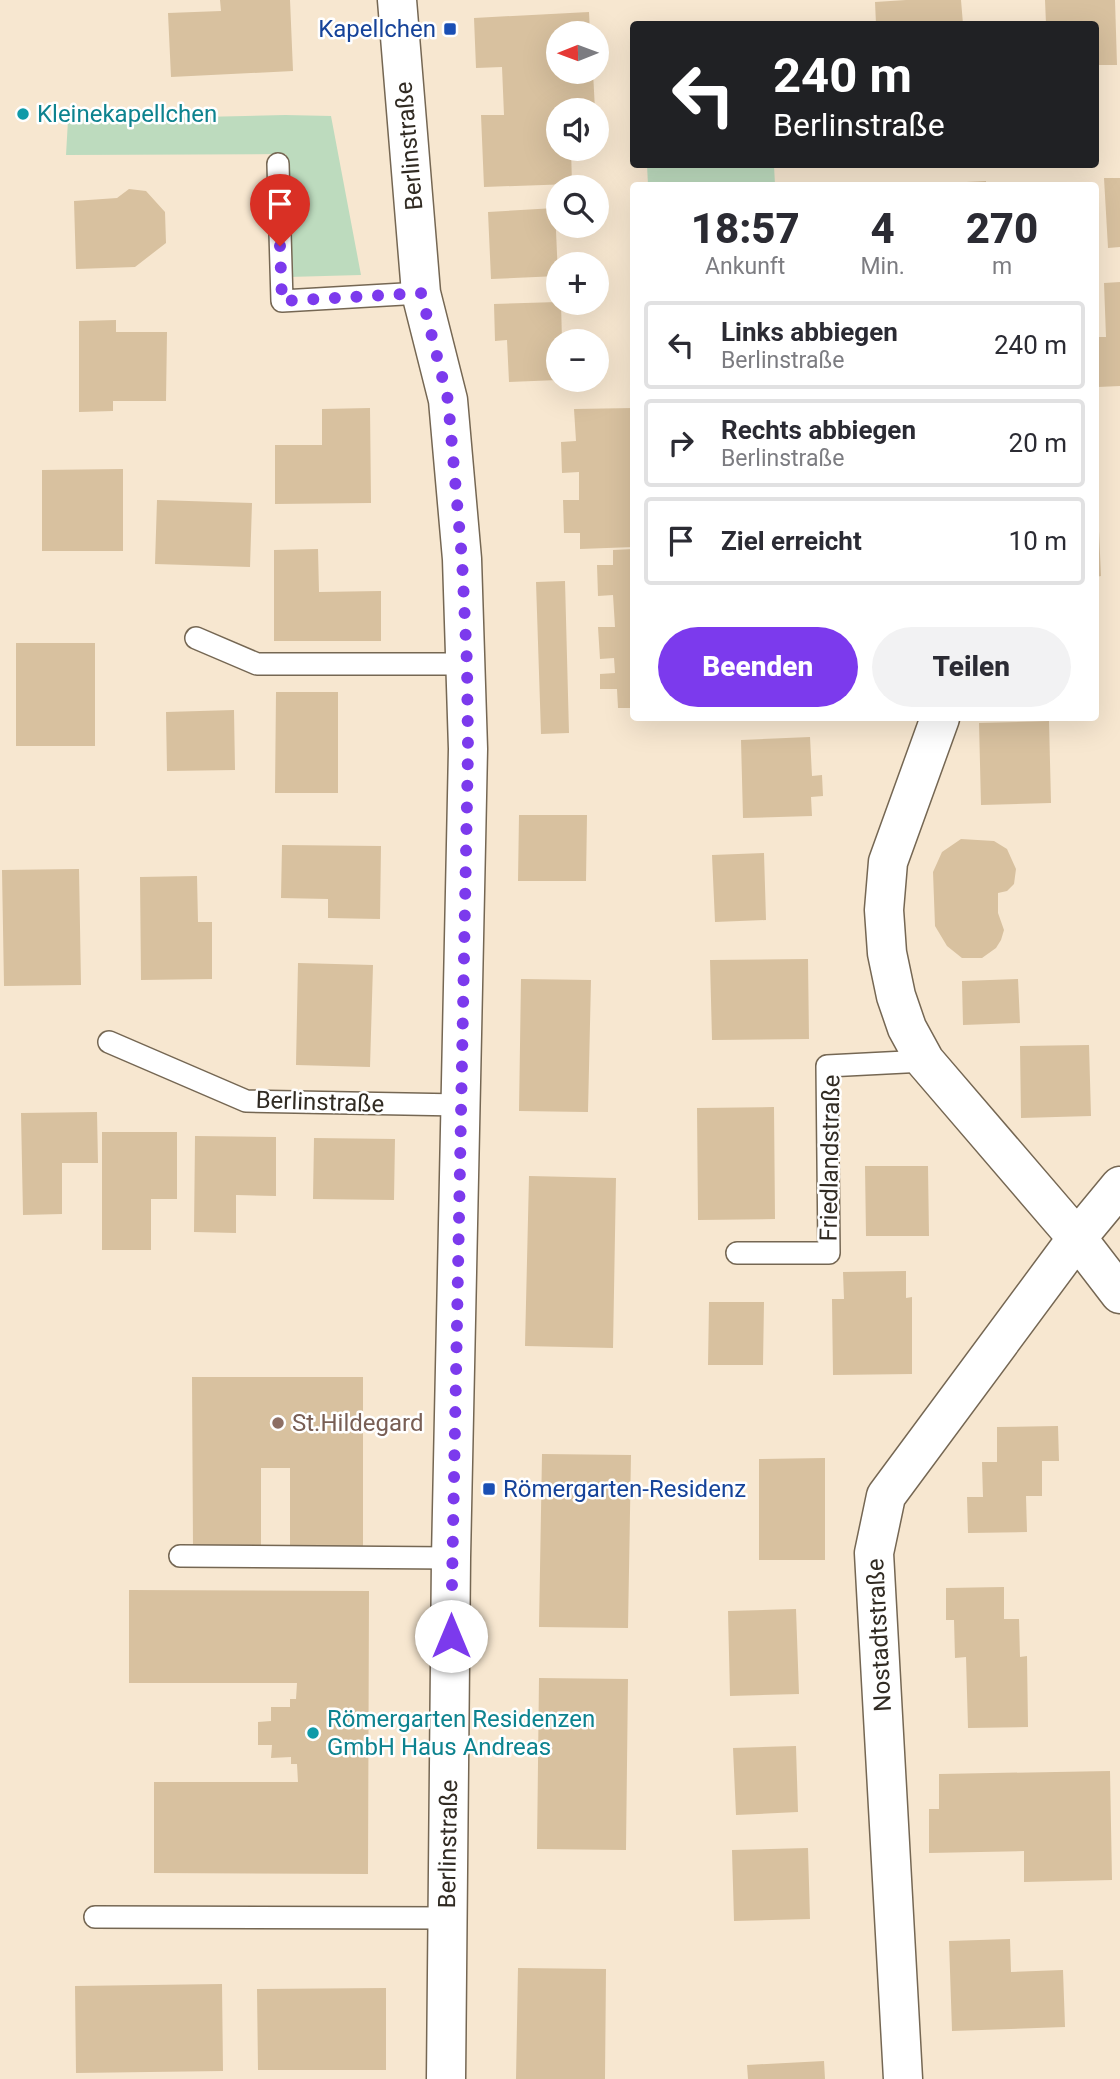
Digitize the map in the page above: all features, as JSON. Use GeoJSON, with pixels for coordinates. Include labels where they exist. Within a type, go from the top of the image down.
{"type":"FeatureCollection","features":[{"type":"Feature","properties":{"kind":"street","name":"Berlinstraße"},"geometry":{"type":"LineString","coordinates":[[397,0],[421,293],[448,400],[462,559],[467,664],[468,749],[451,1558],[446,2079]]}},
{"type":"Feature","properties":{"kind":"street"},"geometry":{"type":"LineString","coordinates":[[939,721],[888,863],[884,909],[887,953],[896,996],[907,1028],[925,1061],[1077,1238],[1120,1294]]}},
{"type":"Feature","properties":{"kind":"street","name":"Nostadtstraße"},"geometry":{"type":"LineString","coordinates":[[903,2079],[874,1553],[886,1496],[1077,1238],[1120,1186]]}},
{"type":"Feature","properties":{"kind":"lane"},"geometry":{"type":"LineString","coordinates":[[278,164],[282,301],[421,293]]}},
{"type":"Feature","properties":{"kind":"lane"},"geometry":{"type":"LineString","coordinates":[[195,638],[257,664],[467,664]]}},
{"type":"Feature","properties":{"kind":"lane","name":"Berlinstraße"},"geometry":{"type":"LineString","coordinates":[[109,1042],[246,1101],[460,1105]]}},
{"type":"Feature","properties":{"kind":"lane","name":"Friedlandstraße"},"geometry":{"type":"LineString","coordinates":[[737,1253],[829,1253],[827,1066],[925,1061]]}},
{"type":"Feature","properties":{"kind":"lane"},"geometry":{"type":"LineString","coordinates":[[180,1556],[451,1558]]}},
{"type":"Feature","properties":{"kind":"lane"},"geometry":{"type":"LineString","coordinates":[[95,1917],[448,1918]]}},
{"type":"Feature","properties":{"kind":"green space"},"geometry":{"type":"Polygon","coordinates":[[[331,116],[361,275],[288,277],[286,154],[66,155],[68,120],[331,116]]]}},
{"type":"Feature","properties":{"kind":"green space"},"geometry":{"type":"Polygon","coordinates":[[[647,168],[774,168],[775,182],[648,182],[647,168]]]}},
{"type":"Feature","properties":{"kind":"building"},"geometry":{"type":"Polygon","coordinates":[[[220,0],[290,0],[293,71],[171,77],[168,13],[221,11],[220,0]]]}},
{"type":"Feature","properties":{"kind":"building"},"geometry":{"type":"Polygon","coordinates":[[[961,0],[963,21],[876,21],[875,2],[961,0]]]}},
{"type":"Feature","properties":{"kind":"building"},"geometry":{"type":"Polygon","coordinates":[[[1045,0],[1115,0],[1117,65],[1099,65],[1099,21],[1046,21],[1045,0]]]}},
{"type":"Feature","properties":{"kind":"building"},"geometry":{"type":"Polygon","coordinates":[[[589,12],[589,21],[546,21],[546,84],[594,84],[594,98],[546,98],[546,161],[571,161],[572,175],[546,175],[546,185],[484,187],[481,115],[504,115],[502,67],[476,68],[474,18],[589,12]]]}},
{"type":"Feature","properties":{"kind":"building"},"geometry":{"type":"Polygon","coordinates":[[[1104,178],[1120,178],[1120,247],[1108,248],[1104,178]]]}},
{"type":"Feature","properties":{"kind":"building"},"geometry":{"type":"Polygon","coordinates":[[[129,189],[146,191],[165,212],[166,243],[135,267],[76,269],[74,201],[117,198],[129,189]]]}},
{"type":"Feature","properties":{"kind":"building"},"geometry":{"type":"Polygon","coordinates":[[[546,209],[546,238],[556,238],[557,252],[546,252],[546,277],[491,279],[488,212],[546,209]]]}},
{"type":"Feature","properties":{"kind":"building"},"geometry":{"type":"Polygon","coordinates":[[[1120,282],[1120,386],[1099,387],[1099,337],[1106,337],[1104,283],[1120,282]]]}},
{"type":"Feature","properties":{"kind":"building"},"geometry":{"type":"Polygon","coordinates":[[[546,302],[546,315],[561,315],[562,329],[546,329],[546,380],[509,382],[507,340],[495,341],[494,304],[546,302]]]}},
{"type":"Feature","properties":{"kind":"building"},"geometry":{"type":"Polygon","coordinates":[[[116,320],[116,332],[167,332],[166,401],[113,401],[113,411],[79,412],[79,321],[116,320]]]}},
{"type":"Feature","properties":{"kind":"building"},"geometry":{"type":"Polygon","coordinates":[[[370,408],[371,503],[275,504],[275,445],[322,445],[322,409],[370,408]]]}},
{"type":"Feature","properties":{"kind":"building"},"geometry":{"type":"Polygon","coordinates":[[[630,408],[630,547],[580,549],[580,533],[564,533],[563,500],[579,500],[579,472],[562,473],[561,442],[576,441],[574,409],[630,408]]]}},
{"type":"Feature","properties":{"kind":"building"},"geometry":{"type":"Polygon","coordinates":[[[123,469],[123,551],[42,551],[42,470],[123,469]]]}},
{"type":"Feature","properties":{"kind":"building"},"geometry":{"type":"Polygon","coordinates":[[[157,500],[252,503],[250,567],[155,564],[157,500]]]}},
{"type":"Feature","properties":{"kind":"building"},"geometry":{"type":"Polygon","coordinates":[[[1099,531],[1101,576],[1099,576],[1099,531]]]}},
{"type":"Feature","properties":{"kind":"building"},"geometry":{"type":"Polygon","coordinates":[[[318,549],[319,592],[381,591],[381,641],[274,641],[274,550],[318,549]]]}},
{"type":"Feature","properties":{"kind":"building"},"geometry":{"type":"Polygon","coordinates":[[[630,549],[630,708],[618,708],[617,689],[600,689],[600,674],[615,673],[614,658],[600,659],[598,627],[615,627],[613,595],[598,596],[597,565],[613,565],[613,550],[630,549]]]}},
{"type":"Feature","properties":{"kind":"building"},"geometry":{"type":"Polygon","coordinates":[[[565,581],[569,733],[541,734],[536,582],[565,581]]]}},
{"type":"Feature","properties":{"kind":"building"},"geometry":{"type":"Polygon","coordinates":[[[16,643],[95,643],[95,746],[16,746],[16,643]]]}},
{"type":"Feature","properties":{"kind":"building"},"geometry":{"type":"Polygon","coordinates":[[[276,692],[338,692],[338,793],[275,793],[276,692]]]}},
{"type":"Feature","properties":{"kind":"building"},"geometry":{"type":"Polygon","coordinates":[[[234,710],[235,770],[167,771],[166,712],[234,710]]]}},
{"type":"Feature","properties":{"kind":"building"},"geometry":{"type":"Polygon","coordinates":[[[1049,721],[1051,803],[981,805],[979,723],[1049,721]]]}},
{"type":"Feature","properties":{"kind":"building"},"geometry":{"type":"Polygon","coordinates":[[[810,737],[812,776],[822,775],[823,796],[811,797],[812,816],[743,818],[741,740],[810,737]]]}},
{"type":"Feature","properties":{"kind":"building"},"geometry":{"type":"Polygon","coordinates":[[[519,815],[587,815],[586,881],[518,881],[519,815]]]}},
{"type":"Feature","properties":{"kind":"building"},"geometry":{"type":"Polygon","coordinates":[[[961,839],[994,841],[1007,849],[1016,869],[1014,884],[1007,891],[998,893],[998,913],[1004,930],[1001,940],[996,948],[982,958],[962,958],[947,946],[935,926],[933,872],[942,852],[961,839]]]}},
{"type":"Feature","properties":{"kind":"building"},"geometry":{"type":"Polygon","coordinates":[[[282,845],[381,846],[380,919],[328,918],[328,899],[281,898],[282,845]]]}},
{"type":"Feature","properties":{"kind":"building"},"geometry":{"type":"Polygon","coordinates":[[[764,853],[766,920],[715,922],[712,855],[764,853]]]}},
{"type":"Feature","properties":{"kind":"building"},"geometry":{"type":"Polygon","coordinates":[[[79,869],[81,985],[4,986],[2,870],[79,869]]]}},
{"type":"Feature","properties":{"kind":"building"},"geometry":{"type":"Polygon","coordinates":[[[197,876],[198,922],[212,922],[212,979],[141,980],[140,877],[197,876]]]}},
{"type":"Feature","properties":{"kind":"building"},"geometry":{"type":"Polygon","coordinates":[[[808,959],[809,1039],[712,1040],[710,960],[808,959]]]}},
{"type":"Feature","properties":{"kind":"building"},"geometry":{"type":"Polygon","coordinates":[[[298,963],[373,965],[370,1067],[296,1065],[298,963]]]}},
{"type":"Feature","properties":{"kind":"building"},"geometry":{"type":"Polygon","coordinates":[[[521,979],[591,980],[588,1112],[519,1111],[521,979]]]}},
{"type":"Feature","properties":{"kind":"building"},"geometry":{"type":"Polygon","coordinates":[[[1018,979],[1020,1023],[963,1025],[962,981],[1018,979]]]}},
{"type":"Feature","properties":{"kind":"building"},"geometry":{"type":"Polygon","coordinates":[[[1089,1045],[1091,1116],[1021,1118],[1020,1046],[1089,1045]]]}},
{"type":"Feature","properties":{"kind":"building"},"geometry":{"type":"Polygon","coordinates":[[[774,1107],[775,1219],[698,1220],[697,1108],[774,1107]]]}},
{"type":"Feature","properties":{"kind":"building"},"geometry":{"type":"Polygon","coordinates":[[[97,1112],[98,1163],[62,1163],[62,1214],[23,1215],[21,1113],[97,1112]]]}},
{"type":"Feature","properties":{"kind":"building"},"geometry":{"type":"Polygon","coordinates":[[[102,1132],[177,1132],[177,1199],[151,1199],[151,1250],[102,1250],[102,1132]]]}},
{"type":"Feature","properties":{"kind":"building"},"geometry":{"type":"Polygon","coordinates":[[[195,1136],[276,1137],[276,1196],[236,1195],[236,1233],[194,1232],[195,1136]]]}},
{"type":"Feature","properties":{"kind":"building"},"geometry":{"type":"Polygon","coordinates":[[[314,1138],[395,1139],[394,1200],[313,1199],[314,1138]]]}},
{"type":"Feature","properties":{"kind":"building"},"geometry":{"type":"Polygon","coordinates":[[[865,1166],[928,1166],[929,1236],[866,1236],[865,1166]]]}},
{"type":"Feature","properties":{"kind":"building"},"geometry":{"type":"Polygon","coordinates":[[[529,1176],[616,1178],[613,1348],[525,1346],[529,1176]]]}},
{"type":"Feature","properties":{"kind":"building"},"geometry":{"type":"Polygon","coordinates":[[[906,1271],[906,1298],[912,1297],[912,1374],[833,1375],[832,1299],[844,1299],[843,1272],[906,1271]]]}},
{"type":"Feature","properties":{"kind":"building"},"geometry":{"type":"Polygon","coordinates":[[[709,1302],[764,1302],[763,1365],[708,1365],[709,1302]]]}},
{"type":"Feature","properties":{"kind":"building","name":"St.Hildegard"},"geometry":{"type":"Polygon","coordinates":[[[192,1377],[363,1377],[363,1546],[290,1547],[290,1468],[261,1468],[261,1547],[193,1547],[192,1377]]]}},
{"type":"Feature","properties":{"kind":"building"},"geometry":{"type":"Polygon","coordinates":[[[1058,1426],[1059,1461],[1042,1461],[1042,1496],[1026,1496],[1027,1532],[968,1533],[967,1497],[983,1497],[982,1462],[997,1462],[997,1427],[1058,1426]]]}},
{"type":"Feature","properties":{"kind":"building"},"geometry":{"type":"Polygon","coordinates":[[[542,1454],[631,1455],[628,1628],[539,1627],[542,1454]]]}},
{"type":"Feature","properties":{"kind":"building"},"geometry":{"type":"Polygon","coordinates":[[[825,1458],[825,1560],[759,1560],[759,1459],[825,1458]]]}},
{"type":"Feature","properties":{"kind":"building"},"geometry":{"type":"Polygon","coordinates":[[[1004,1587],[1004,1619],[1019,1619],[1020,1657],[1027,1656],[1028,1727],[968,1728],[966,1657],[955,1658],[954,1620],[946,1620],[946,1588],[1004,1587]]]}},
{"type":"Feature","properties":{"kind":"building","name":"Römergarten Residenzen GmbH Haus Andreas"},"geometry":{"type":"Polygon","coordinates":[[[129,1590],[369,1591],[368,1874],[154,1873],[154,1782],[298,1782],[297,1764],[291,1764],[291,1757],[271,1758],[272,1745],[258,1745],[258,1722],[271,1721],[271,1707],[290,1707],[290,1699],[296,1699],[297,1683],[129,1683],[129,1590]]]}},
{"type":"Feature","properties":{"kind":"building"},"geometry":{"type":"Polygon","coordinates":[[[796,1609],[799,1694],[730,1696],[728,1611],[796,1609]]]}},
{"type":"Feature","properties":{"kind":"building"},"geometry":{"type":"Polygon","coordinates":[[[539,1678],[628,1679],[626,1850],[537,1849],[539,1678]]]}},
{"type":"Feature","properties":{"kind":"building"},"geometry":{"type":"Polygon","coordinates":[[[796,1746],[798,1812],[736,1815],[733,1748],[796,1746]]]}},
{"type":"Feature","properties":{"kind":"building"},"geometry":{"type":"Polygon","coordinates":[[[1110,1771],[1112,1880],[1024,1882],[1024,1851],[929,1853],[929,1809],[939,1809],[939,1774],[1110,1771]]]}},
{"type":"Feature","properties":{"kind":"building"},"geometry":{"type":"Polygon","coordinates":[[[808,1848],[810,1919],[734,1921],[732,1850],[808,1848]]]}},
{"type":"Feature","properties":{"kind":"building"},"geometry":{"type":"Polygon","coordinates":[[[1010,1939],[1011,1972],[1063,1970],[1065,2027],[952,2031],[949,1941],[1010,1939]]]}},
{"type":"Feature","properties":{"kind":"building"},"geometry":{"type":"Polygon","coordinates":[[[518,1968],[606,1969],[605,2079],[516,2079],[518,1968]]]}},
{"type":"Feature","properties":{"kind":"building"},"geometry":{"type":"Polygon","coordinates":[[[222,1984],[223,2071],[76,2073],[75,1986],[222,1984]]]}},
{"type":"Feature","properties":{"kind":"building"},"geometry":{"type":"Polygon","coordinates":[[[386,1988],[386,2070],[258,2070],[257,1989],[386,1988]]]}},
{"type":"Feature","properties":{"kind":"building"},"geometry":{"type":"Polygon","coordinates":[[[824,2061],[825,2079],[748,2079],[747,2065],[824,2061]]]}},
{"type":"Feature","properties":{"kind":"place","name":"Kapellchen"},"geometry":{"type":"Point","coordinates":[450,29]}},
{"type":"Feature","properties":{"kind":"place","name":"Kleinekapellchen"},"geometry":{"type":"Point","coordinates":[23,114]}},
{"type":"Feature","properties":{"kind":"place","name":"St.Hildegard"},"geometry":{"type":"Point","coordinates":[278,1423]}},
{"type":"Feature","properties":{"kind":"place","name":"Römergarten-Residenz"},"geometry":{"type":"Point","coordinates":[489,1489]}},
{"type":"Feature","properties":{"kind":"place","name":"Römergarten Residenzen GmbH Haus Andreas"},"geometry":{"type":"Point","coordinates":[313,1733]}},
{"type":"Feature","properties":{"kind":"route"},"geometry":{"type":"LineString","coordinates":[[280,246],[282,301],[421,293],[448,400],[462,559],[468,749],[451,1636]]}}]}
